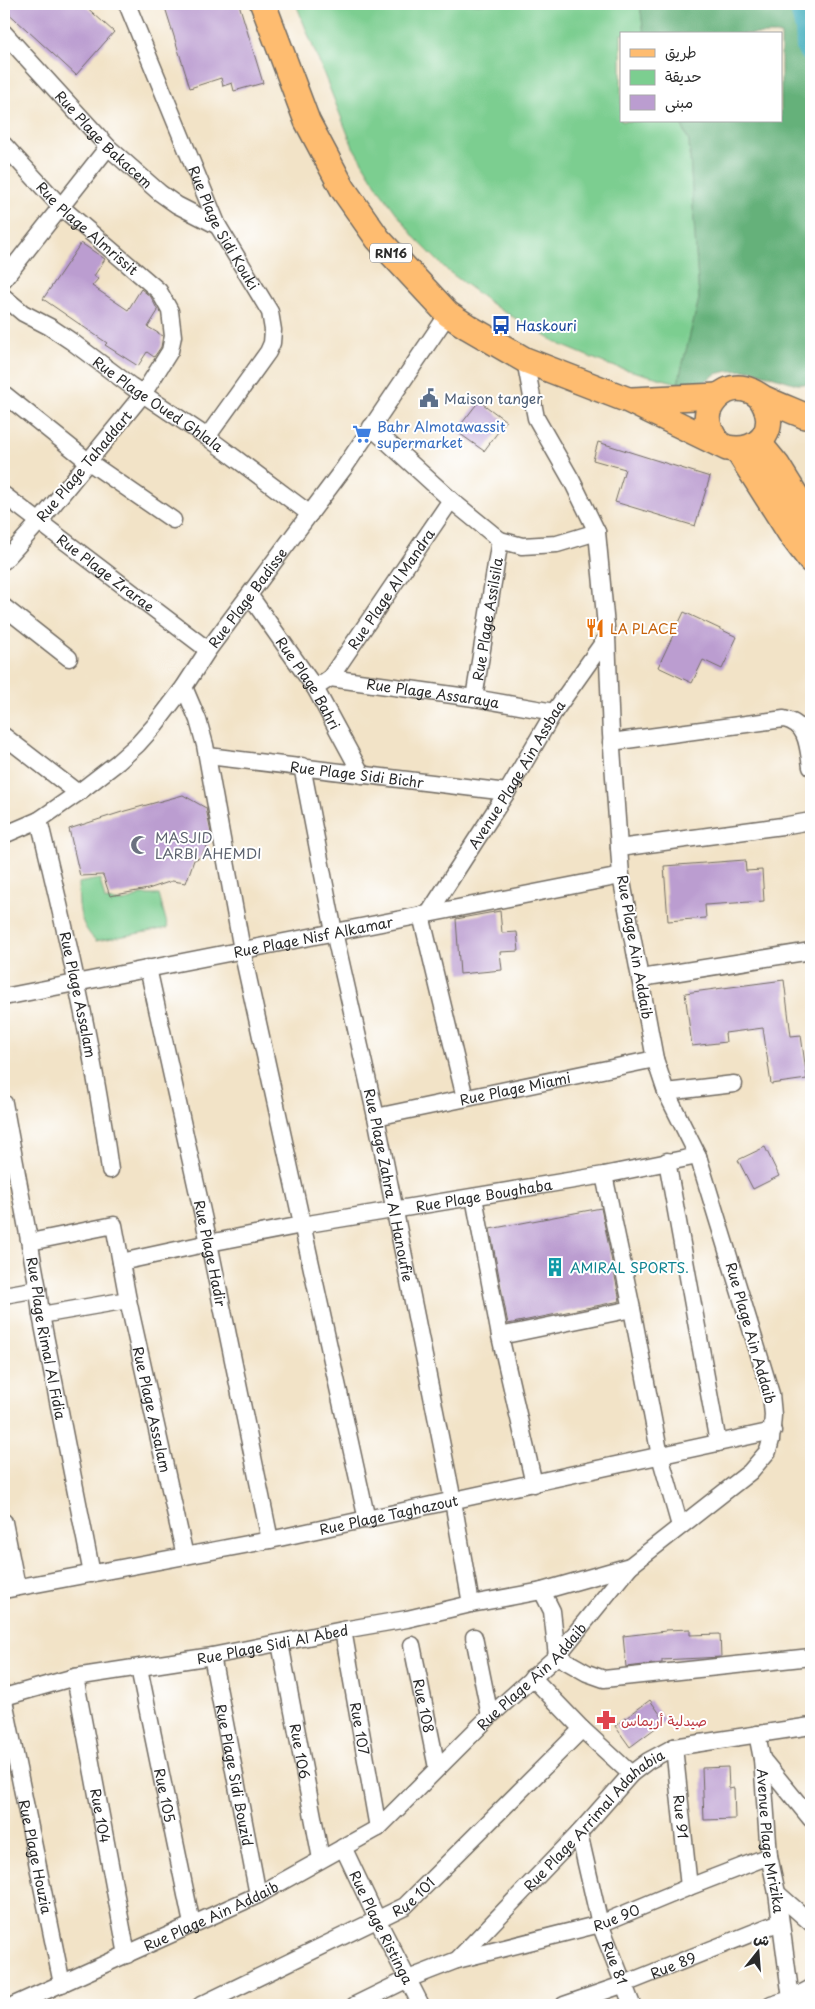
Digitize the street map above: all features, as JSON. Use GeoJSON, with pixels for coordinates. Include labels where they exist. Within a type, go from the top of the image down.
{"type":"FeatureCollection","features":[{"type":"Feature","properties":{"kind":"highway"},"geometry":{"type":"LineString","coordinates":[[744,443],[777,466],[811,521]]}},
{"type":"Feature","properties":{"kind":"highway"},"geometry":{"type":"LineString","coordinates":[[744,443],[792,535],[811,560]]}},
{"type":"Feature","properties":{"kind":"main road","name":"RN16"},"geometry":{"type":"LineString","coordinates":[[263,4],[307,121],[342,189],[378,239],[448,314],[468,328],[525,360],[744,443],[808,416]]}},
{"type":"Feature","properties":{"kind":"main road","name":"RN16"},"geometry":{"type":"LineString","coordinates":[[628,400],[717,396],[727,390],[738,388],[750,390],[760,397],[808,416]]}},
{"type":"Feature","properties":{"kind":"main road"},"geometry":{"type":"LineString","coordinates":[[717,396],[707,414],[711,434],[744,443],[768,427],[769,416],[766,406],[760,397]]}},
{"type":"Feature","properties":{"kind":"street","name":"Rue Plage Sidi Kouki"},"geometry":{"type":"LineString","coordinates":[[127,4],[218,226],[266,303],[272,320],[272,343],[268,352],[206,437]]}},
{"type":"Feature","properties":{"kind":"street","name":"Rue Plage Bakacem"},"geometry":{"type":"LineString","coordinates":[[4,33],[108,147],[160,194],[176,205],[218,226]]}},
{"type":"Feature","properties":{"kind":"street","name":"Rue Plage Almrissit"},"geometry":{"type":"LineString","coordinates":[[4,144],[61,207],[154,285],[165,299],[170,311]]}},
{"type":"Feature","properties":{"kind":"street"},"geometry":{"type":"LineString","coordinates":[[4,279],[108,147]]}},
{"type":"Feature","properties":{"kind":"street","name":"Rue Plage Oued Ghlala"},"geometry":{"type":"LineString","coordinates":[[4,297],[24,313],[71,340],[310,514]]}},
{"type":"Feature","properties":{"kind":"street","name":"Rue Plage Tahaddart"},"geometry":{"type":"LineString","coordinates":[[4,561],[40,521],[143,394],[170,351],[173,336],[170,311]]}},
{"type":"Feature","properties":{"kind":"street","name":"Rue Plage Badisse"},"geometry":{"type":"LineString","coordinates":[[4,835],[38,820],[78,793],[138,744],[184,687],[208,650],[310,514],[448,314]]}},
{"type":"Feature","properties":{"kind":"street","name":"Rue Plage Ain Addaib"},"geometry":{"type":"LineString","coordinates":[[14,2005],[128,1955],[258,1894],[378,1828],[490,1716],[557,1656],[630,1566],[750,1472],[768,1451],[773,1431],[771,1394],[698,1156],[666,1092],[655,1059],[622,876],[611,742],[607,637],[597,532],[572,481],[536,418],[525,360]]}},
{"type":"Feature","properties":{"kind":"street"},"geometry":{"type":"LineString","coordinates":[[4,394],[89,462],[173,520]]}},
{"type":"Feature","properties":{"kind":"street","name":"Rue Plage Assilsila"},"geometry":{"type":"LineString","coordinates":[[371,427],[451,500],[500,540],[522,546],[548,544],[597,532]]}},
{"type":"Feature","properties":{"kind":"street","name":"Rue Plage Zrarae"},"geometry":{"type":"LineString","coordinates":[[4,495],[208,650]]}},
{"type":"Feature","properties":{"kind":"street","name":"Rue Plage Al Mandra"},"geometry":{"type":"LineString","coordinates":[[330,678],[451,500]]}},
{"type":"Feature","properties":{"kind":"street","name":"Rue Plage Assilsila"},"geometry":{"type":"LineString","coordinates":[[474,698],[500,540]]}},
{"type":"Feature","properties":{"kind":"street","name":"Rue Plage Bahri"},"geometry":{"type":"LineString","coordinates":[[250,596],[315,688],[362,775]]}},
{"type":"Feature","properties":{"kind":"street"},"geometry":{"type":"LineString","coordinates":[[4,608],[69,658]]}},
{"type":"Feature","properties":{"kind":"street","name":"Avenue Plage Ain Assbaa"},"geometry":{"type":"LineString","coordinates":[[425,914],[507,792],[554,712],[607,637]]}},
{"type":"Feature","properties":{"kind":"street"},"geometry":{"type":"LineString","coordinates":[[315,688],[330,678]]}},
{"type":"Feature","properties":{"kind":"street","name":"Rue Plage Assaraya"},"geometry":{"type":"LineString","coordinates":[[330,678],[474,698],[554,712]]}},
{"type":"Feature","properties":{"kind":"street"},"geometry":{"type":"LineString","coordinates":[[184,687],[198,720],[208,756],[242,950],[367,1520]]}},
{"type":"Feature","properties":{"kind":"street"},"geometry":{"type":"LineString","coordinates":[[611,742],[784,720],[792,721],[800,726],[808,746],[811,767]]}},
{"type":"Feature","properties":{"kind":"street"},"geometry":{"type":"LineString","coordinates":[[4,736],[78,793]]}},
{"type":"Feature","properties":{"kind":"street","name":"Rue Plage Sidi Bichr"},"geometry":{"type":"LineString","coordinates":[[208,756],[507,792]]}},
{"type":"Feature","properties":{"kind":"street","name":"Rue Plage Zahra Al Hanoufie"},"geometry":{"type":"LineString","coordinates":[[302,766],[334,932],[395,1209],[453,1501],[471,1604]]}},
{"type":"Feature","properties":{"kind":"street","name":"Rue Plage Assalam"},"geometry":{"type":"LineString","coordinates":[[38,820],[78,982],[102,1113],[110,1170]]}},
{"type":"Feature","properties":{"kind":"street"},"geometry":{"type":"LineString","coordinates":[[619,848],[772,828],[811,820]]}},
{"type":"Feature","properties":{"kind":"street","name":"Rue Plage Nisf Alkamar"},"geometry":{"type":"LineString","coordinates":[[4,996],[622,876]]}},
{"type":"Feature","properties":{"kind":"street"},"geometry":{"type":"LineString","coordinates":[[425,914],[465,1098]]}},
{"type":"Feature","properties":{"kind":"street"},"geometry":{"type":"LineString","coordinates":[[640,978],[811,951]]}},
{"type":"Feature","properties":{"kind":"street","name":"Rue Plage Hadir"},"geometry":{"type":"LineString","coordinates":[[148,968],[209,1243],[270,1540]]}},
{"type":"Feature","properties":{"kind":"street","name":"Rue Plage Miami"},"geometry":{"type":"LineString","coordinates":[[376,1117],[655,1059]]}},
{"type":"Feature","properties":{"kind":"street"},"geometry":{"type":"LineString","coordinates":[[666,1092],[734,1084]]}},
{"type":"Feature","properties":{"kind":"street","name":"Rue Plage Rimal Al Fidia"},"geometry":{"type":"LineString","coordinates":[[4,1103],[30,1242],[41,1315],[92,1574]]}},
{"type":"Feature","properties":{"kind":"street","name":"Rue Plage Boughaba"},"geometry":{"type":"LineString","coordinates":[[121,1262],[302,1225],[604,1175],[698,1156]]}},
{"type":"Feature","properties":{"kind":"street"},"geometry":{"type":"LineString","coordinates":[[667,1161],[718,1443]]}},
{"type":"Feature","properties":{"kind":"street"},"geometry":{"type":"LineString","coordinates":[[604,1175],[660,1456],[680,1526]]}},
{"type":"Feature","properties":{"kind":"street"},"geometry":{"type":"LineString","coordinates":[[474,1197],[500,1336],[534,1484]]}},
{"type":"Feature","properties":{"kind":"street","name":"Rue Plage Assalam"},"geometry":{"type":"LineString","coordinates":[[30,1242],[114,1225],[128,1300],[185,1556]]}},
{"type":"Feature","properties":{"kind":"street"},"geometry":{"type":"LineString","coordinates":[[4,1295],[38,1289]]}},
{"type":"Feature","properties":{"kind":"street"},"geometry":{"type":"LineString","coordinates":[[41,1315],[128,1300]]}},
{"type":"Feature","properties":{"kind":"street"},"geometry":{"type":"LineString","coordinates":[[500,1336],[632,1309]]}},
{"type":"Feature","properties":{"kind":"street","name":"Rue Plage Taghazout"},"geometry":{"type":"LineString","coordinates":[[10,1589],[367,1520],[773,1431]]}},
{"type":"Feature","properties":{"kind":"street"},"geometry":{"type":"LineString","coordinates":[[4,1522],[10,1589]]}},
{"type":"Feature","properties":{"kind":"street","name":"Rue Plage Sidi Al Abed"},"geometry":{"type":"LineString","coordinates":[[4,1698],[75,1677],[212,1656],[407,1619],[471,1604],[542,1592],[630,1566]]}},
{"type":"Feature","properties":{"kind":"street"},"geometry":{"type":"LineString","coordinates":[[542,1592],[552,1611],[557,1656],[587,1673],[604,1679],[811,1657]]}},
{"type":"Feature","properties":{"kind":"street","name":"Rue 107"},"geometry":{"type":"LineString","coordinates":[[343,1630],[378,1828]]}},
{"type":"Feature","properties":{"kind":"street"},"geometry":{"type":"LineString","coordinates":[[474,1637],[490,1716]]}},
{"type":"Feature","properties":{"kind":"street","name":"Rue 106"},"geometry":{"type":"LineString","coordinates":[[280,1643],[321,1859]]}},
{"type":"Feature","properties":{"kind":"street","name":"Rue 108"},"geometry":{"type":"LineString","coordinates":[[412,1645],[436,1768]]}},
{"type":"Feature","properties":{"kind":"street","name":"Rue Plage Sidi Bouzid"},"geometry":{"type":"LineString","coordinates":[[212,1656],[258,1894]]}},
{"type":"Feature","properties":{"kind":"street","name":"Rue 105"},"geometry":{"type":"LineString","coordinates":[[138,1668],[192,1924]]}},
{"type":"Feature","properties":{"kind":"street","name":"Rue 104"},"geometry":{"type":"LineString","coordinates":[[75,1677],[128,1955]]}},
{"type":"Feature","properties":{"kind":"street"},"geometry":{"type":"LineString","coordinates":[[532,1677],[582,1729],[631,1774]]}},
{"type":"Feature","properties":{"kind":"street","name":"Rue Plage Houzia"},"geometry":{"type":"LineString","coordinates":[[4,1698],[62,1984]]}},
{"type":"Feature","properties":{"kind":"street","name":"Rue Plage Arrimal Adahabia"},"geometry":{"type":"LineString","coordinates":[[355,2005],[408,1979],[457,1960],[578,1833],[631,1774],[648,1761],[674,1747],[811,1726]]}},
{"type":"Feature","properties":{"kind":"street","name":"Rue 101"},"geometry":{"type":"LineString","coordinates":[[201,2005],[378,1921],[405,1906],[582,1729]]}},
{"type":"Feature","properties":{"kind":"street","name":"Avenue Plage Mrizika"},"geometry":{"type":"LineString","coordinates":[[758,1734],[762,1759],[769,1856],[777,1893],[792,2002]]}},
{"type":"Feature","properties":{"kind":"street","name":"Rue 91"},"geometry":{"type":"LineString","coordinates":[[674,1747],[689,1886]]}},
{"type":"Feature","properties":{"kind":"street"},"geometry":{"type":"LineString","coordinates":[[762,1759],[811,1819]]}},
{"type":"Feature","properties":{"kind":"street","name":"Rue 81"},"geometry":{"type":"LineString","coordinates":[[578,1833],[600,1924],[622,1984],[632,2005]]}},
{"type":"Feature","properties":{"kind":"street","name":"Rue Plage Ristinga"},"geometry":{"type":"LineString","coordinates":[[343,1847],[421,2005]]}},
{"type":"Feature","properties":{"kind":"street","name":"Rue 90"},"geometry":{"type":"LineString","coordinates":[[457,1960],[600,1924],[689,1886],[769,1856]]}},
{"type":"Feature","properties":{"kind":"street"},"geometry":{"type":"LineString","coordinates":[[777,1893],[811,1924]]}},
{"type":"Feature","properties":{"kind":"street","name":"Rue 89"},"geometry":{"type":"LineString","coordinates":[[564,2005],[780,1922]]}},
{"type":"Feature","properties":{"kind":"street"},"geometry":{"type":"LineString","coordinates":[[771,2005],[792,2002],[811,1988]]}},
{"type":"Feature","properties":{"kind":"green space"},"geometry":{"type":"Polygon","coordinates":[[[296,4],[640,4],[644,32],[620,32],[620,122],[680,122],[689,141],[699,299],[678,383],[609,365],[561,345],[496,307],[448,271],[415,238],[378,188],[353,147],[296,4]]]}},
{"type":"Feature","properties":{"kind":"green space"},"geometry":{"type":"Polygon","coordinates":[[[640,4],[811,4],[811,384],[797,384],[751,370],[728,371],[716,374],[700,384],[678,383],[699,299],[689,141],[680,122],[782,122],[782,32],[644,32],[640,4]]]}},
{"type":"Feature","properties":{"kind":"green space"},"geometry":{"type":"Polygon","coordinates":[[[100,879],[105,900],[124,902],[141,895],[159,895],[168,928],[96,941],[86,928],[81,915],[78,883],[100,879]]]}},
{"type":"Feature","properties":{"kind":"building"},"geometry":{"type":"Polygon","coordinates":[[[4,4],[83,4],[114,32],[76,75],[4,9],[4,4]]]}},
{"type":"Feature","properties":{"kind":"building"},"geometry":{"type":"Polygon","coordinates":[[[164,4],[239,4],[263,83],[234,91],[232,83],[223,86],[221,78],[190,88],[164,4]]]}},
{"type":"Feature","properties":{"kind":"building"},"geometry":{"type":"Polygon","coordinates":[[[81,243],[105,259],[94,276],[98,279],[92,286],[128,310],[141,289],[151,297],[158,311],[148,327],[163,336],[161,347],[154,357],[147,352],[138,366],[105,345],[107,343],[43,299],[81,243]]]}},
{"type":"Feature","properties":{"kind":"building"},"geometry":{"type":"Polygon","coordinates":[[[479,401],[506,421],[484,451],[456,431],[479,401]]]}},
{"type":"Feature","properties":{"kind":"building"},"geometry":{"type":"Polygon","coordinates":[[[598,442],[710,477],[695,526],[615,502],[625,469],[593,460],[598,442]]]}},
{"type":"Feature","properties":{"kind":"building"},"geometry":{"type":"Polygon","coordinates":[[[684,612],[737,637],[722,669],[703,660],[692,683],[658,667],[684,612]]]}},
{"type":"Feature","properties":{"kind":"building","name":"MASJID LARBI AHEMDI"},"geometry":{"type":"Polygon","coordinates":[[[183,795],[206,808],[212,838],[201,857],[194,860],[186,883],[172,881],[148,889],[110,896],[103,875],[80,876],[69,829],[183,795]]]}},
{"type":"Feature","properties":{"kind":"building"},"geometry":{"type":"Polygon","coordinates":[[[745,860],[746,871],[762,870],[764,901],[705,905],[706,918],[668,921],[664,866],[745,860]]]}},
{"type":"Feature","properties":{"kind":"building"},"geometry":{"type":"Polygon","coordinates":[[[500,911],[502,933],[517,932],[519,951],[500,952],[502,970],[460,974],[456,919],[500,911]]]}},
{"type":"Feature","properties":{"kind":"building"},"geometry":{"type":"Polygon","coordinates":[[[784,980],[791,1036],[801,1035],[807,1079],[771,1084],[763,1028],[725,1033],[726,1042],[692,1046],[685,993],[784,980]]]}},
{"type":"Feature","properties":{"kind":"building"},"geometry":{"type":"Polygon","coordinates":[[[765,1147],[779,1176],[753,1189],[738,1160],[765,1147]]]}},
{"type":"Feature","properties":{"kind":"building","name":"AMIRAL SPORTS."},"geometry":{"type":"Polygon","coordinates":[[[601,1208],[620,1301],[508,1324],[490,1229],[601,1208]]]}},
{"type":"Feature","properties":{"kind":"building"},"geometry":{"type":"Polygon","coordinates":[[[690,1629],[690,1635],[720,1634],[721,1657],[662,1660],[662,1663],[626,1667],[623,1636],[690,1629]]]}},
{"type":"Feature","properties":{"kind":"building"},"geometry":{"type":"Polygon","coordinates":[[[650,1700],[665,1721],[630,1747],[615,1726],[650,1700]]]}},
{"type":"Feature","properties":{"kind":"building"},"geometry":{"type":"Polygon","coordinates":[[[728,1767],[729,1789],[734,1788],[735,1819],[704,1820],[702,1768],[728,1767]]]}},
{"type":"Feature","properties":{"kind":"waterway"},"geometry":{"type":"LineString","coordinates":[[804,4],[810,29],[811,47]]}},
{"type":"Feature","properties":{"kind":"place","name":"Haskouri"},"geometry":{"type":"Point","coordinates":[501,325]}},
{"type":"Feature","properties":{"kind":"place","name":"Maison tanger"},"geometry":{"type":"Point","coordinates":[429,398]}},
{"type":"Feature","properties":{"kind":"place","name":"Bahr Almotawassit supermarket"},"geometry":{"type":"Point","coordinates":[362,434]}},
{"type":"Feature","properties":{"kind":"place","name":"LA PLACE"},"geometry":{"type":"Point","coordinates":[595,628]}},
{"type":"Feature","properties":{"kind":"place","name":"MASJID LARBI AHEMDI"},"geometry":{"type":"Point","coordinates":[140,845]}},
{"type":"Feature","properties":{"kind":"place","name":"AMIRAL SPORTS."},"geometry":{"type":"Point","coordinates":[555,1267]}},
{"type":"Feature","properties":{"kind":"place","name":"صيدلية أريماس"},"geometry":{"type":"Point","coordinates":[606,1720]}}]}
